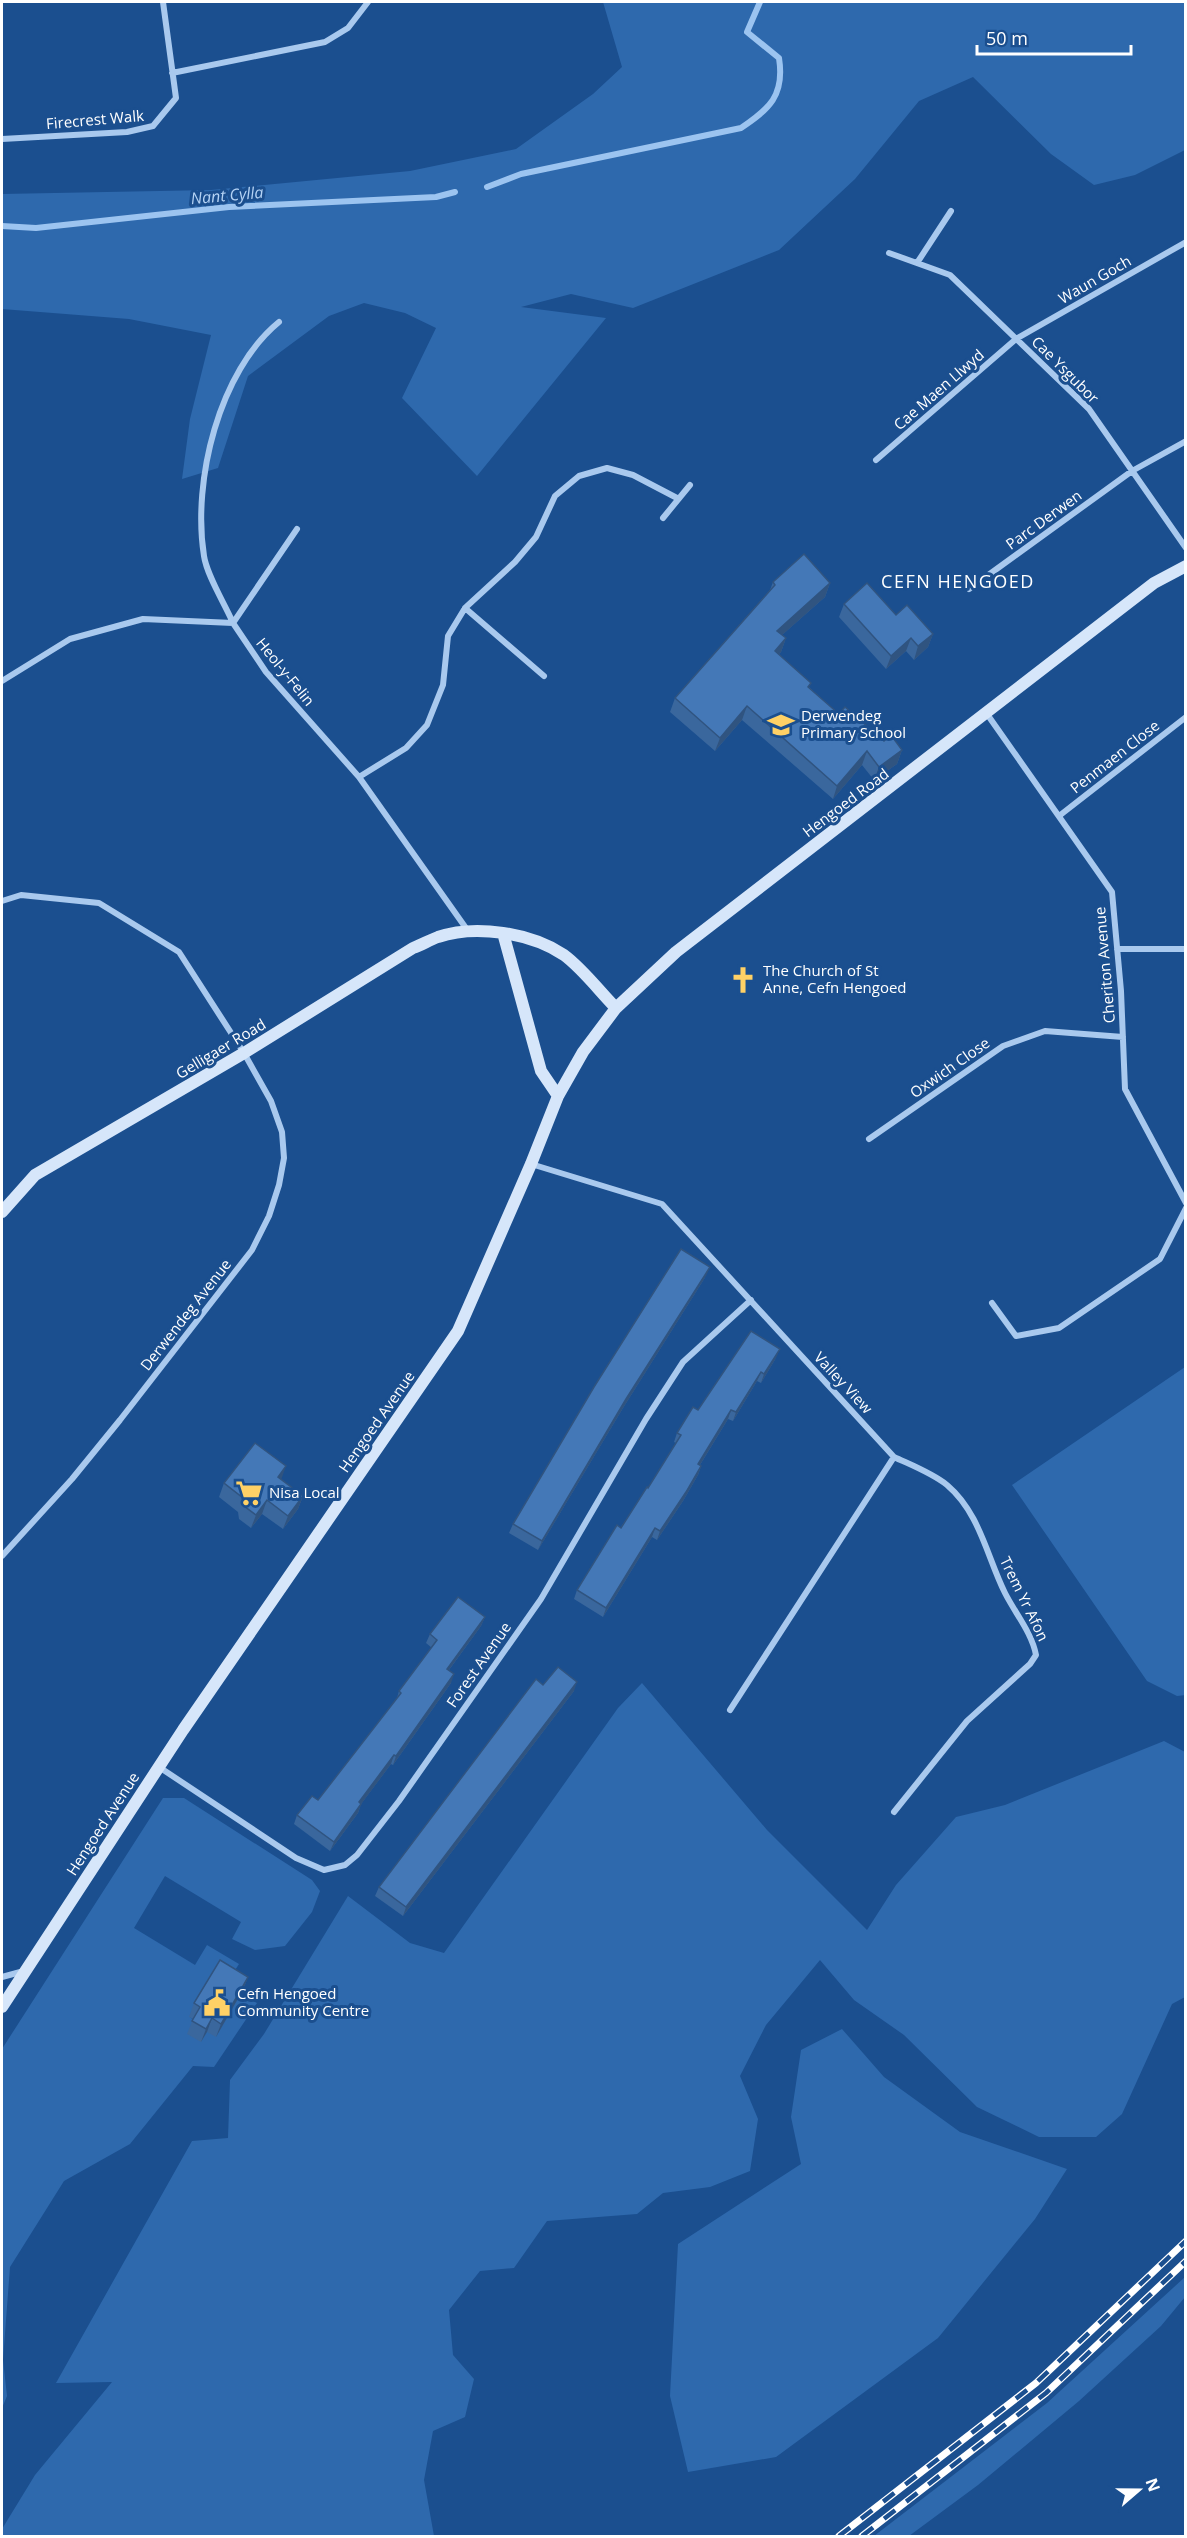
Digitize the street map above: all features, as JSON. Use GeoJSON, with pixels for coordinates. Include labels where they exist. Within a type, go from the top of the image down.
{"type":"FeatureCollection","features":[{"type":"Feature","properties":{"kind":"street"},"geometry":{"type":"LineString","coordinates":[[163,2],[172,73],[325,42],[348,28],[368,2]]}},
{"type":"Feature","properties":{"kind":"street","name":"Firecrest Walk"},"geometry":{"type":"LineString","coordinates":[[2,139],[127,132],[153,126],[176,98],[172,73]]}},
{"type":"Feature","properties":{"kind":"street"},"geometry":{"type":"LineString","coordinates":[[916,263],[951,211]]}},
{"type":"Feature","properties":{"kind":"street","name":"Waun Goch"},"geometry":{"type":"LineString","coordinates":[[1017,339],[1185,242]]}},
{"type":"Feature","properties":{"kind":"street","name":"Cae Ysgubor"},"geometry":{"type":"LineString","coordinates":[[888,253],[950,275],[1089,409],[1185,548]]}},
{"type":"Feature","properties":{"kind":"street","name":"Heol-y-Felin"},"geometry":{"type":"LineString","coordinates":[[279,322],[261,337],[235,382],[214,429],[200,504],[204,559],[233,623],[266,672],[359,777],[468,932]]}},
{"type":"Feature","properties":{"kind":"street","name":"Cae Maen Llwyd"},"geometry":{"type":"LineString","coordinates":[[876,460],[1017,339]]}},
{"type":"Feature","properties":{"kind":"street","name":"Parc Derwen"},"geometry":{"type":"LineString","coordinates":[[969,589],[1132,471],[1185,441]]}},
{"type":"Feature","properties":{"kind":"street"},"geometry":{"type":"LineString","coordinates":[[359,777],[406,748],[427,725],[443,685],[448,636],[465,608],[515,562],[536,537],[555,496],[579,476],[608,468],[633,475],[677,498]]}},
{"type":"Feature","properties":{"kind":"street"},"geometry":{"type":"LineString","coordinates":[[663,518],[677,498],[690,485]]}},
{"type":"Feature","properties":{"kind":"street"},"geometry":{"type":"LineString","coordinates":[[2,681],[70,639],[143,619],[233,623],[297,529]]}},
{"type":"Feature","properties":{"kind":"street","name":"Hengoed Road"},"geometry":{"type":"LineString","coordinates":[[558,1096],[583,1052],[616,1008],[676,952],[1154,583],[1185,567]]}},
{"type":"Feature","properties":{"kind":"street"},"geometry":{"type":"LineString","coordinates":[[465,608],[544,676]]}},
{"type":"Feature","properties":{"kind":"street","name":"Cheriton Avenue"},"geometry":{"type":"LineString","coordinates":[[987,714],[1112,892],[1125,1089],[1185,1206],[1160,1259],[1059,1328],[1016,1336],[992,1303]]}},
{"type":"Feature","properties":{"kind":"street","name":"Penmaen Close"},"geometry":{"type":"LineString","coordinates":[[1059,816],[1185,717]]}},
{"type":"Feature","properties":{"kind":"street","name":"Derwendeg Avenue"},"geometry":{"type":"LineString","coordinates":[[2,901],[21,895],[99,903],[179,952],[244,1053],[271,1101],[282,1132],[284,1158],[279,1185],[269,1216],[252,1250],[72,1479],[2,1556]]}},
{"type":"Feature","properties":{"kind":"street","name":"Gelligaer Road"},"geometry":{"type":"LineString","coordinates":[[2,1212],[35,1175],[244,1053],[413,948],[439,937],[468,932],[502,933],[534,941],[564,956],[616,1008]]}},
{"type":"Feature","properties":{"kind":"street"},"geometry":{"type":"LineString","coordinates":[[502,933],[541,1071],[558,1096]]}},
{"type":"Feature","properties":{"kind":"street"},"geometry":{"type":"LineString","coordinates":[[1117,949],[1185,949]]}},
{"type":"Feature","properties":{"kind":"street","name":"Oxwich Close"},"geometry":{"type":"LineString","coordinates":[[869,1139],[1003,1046],[1045,1031],[1123,1037]]}},
{"type":"Feature","properties":{"kind":"street","name":"Hengoed Avenue"},"geometry":{"type":"LineString","coordinates":[[2,2007],[159,1766],[458,1331],[558,1096]]}},
{"type":"Feature","properties":{"kind":"street","name":"Valley View"},"geometry":{"type":"LineString","coordinates":[[531,1164],[662,1204],[894,1457]]}},
{"type":"Feature","properties":{"kind":"street","name":"Forest Avenue"},"geometry":{"type":"LineString","coordinates":[[159,1766],[296,1858],[324,1870],[345,1865],[357,1855],[399,1801],[541,1599],[646,1419],[683,1362],[751,1300]]}},
{"type":"Feature","properties":{"kind":"street"},"geometry":{"type":"LineString","coordinates":[[730,1710],[894,1457]]}},
{"type":"Feature","properties":{"kind":"street","name":"Trem Yr Afon"},"geometry":{"type":"LineString","coordinates":[[894,1457],[947,1485],[967,1509],[982,1534],[1005,1592],[1034,1644],[1036,1654],[1030,1664],[967,1721],[894,1812]]}},
{"type":"Feature","properties":{"kind":"street"},"geometry":{"type":"LineString","coordinates":[[2,1977],[25,1971]]}},
{"type":"Feature","properties":{"kind":"shaded area"},"geometry":{"type":"Polygon","coordinates":[[[603,2],[1185,2],[1185,150],[1135,175],[1094,185],[1051,154],[973,77],[919,101],[855,179],[779,250],[633,308],[571,294],[521,307],[606,318],[477,476],[402,398],[436,328],[405,313],[364,303],[329,316],[248,376],[218,468],[182,479],[190,419],[211,335],[129,319],[2,309],[2,194],[211,190],[410,171],[516,149],[593,94],[622,67],[603,2]]]}},
{"type":"Feature","properties":{"kind":"shaded area"},"geometry":{"type":"Polygon","coordinates":[[[1185,1367],[1186,1695],[1177,1696],[1147,1681],[1012,1485],[1185,1367]]]}},
{"type":"Feature","properties":{"kind":"shaded area"},"geometry":{"type":"Polygon","coordinates":[[[642,1683],[767,1830],[867,1930],[896,1885],[956,1817],[1005,1805],[1164,1741],[1185,1752],[1185,1997],[1172,2004],[1122,2114],[1096,2137],[1039,2137],[977,2107],[904,2035],[854,2000],[820,1960],[766,2025],[740,2076],[758,2119],[750,2171],[710,2187],[663,2193],[637,2214],[547,2221],[514,2268],[480,2271],[449,2310],[453,2355],[474,2379],[465,2417],[433,2431],[424,2480],[434,2536],[2,2536],[2,2529],[35,2475],[112,2382],[56,2383],[192,2141],[228,2138],[230,2080],[264,2034],[348,1896],[410,1943],[444,1953],[618,1708],[642,1683]]]}},
{"type":"Feature","properties":{"kind":"shaded area"},"geometry":{"type":"Polygon","coordinates":[[[163,1798],[184,1798],[312,1880],[320,1891],[312,1912],[285,1946],[255,1950],[232,1939],[241,1922],[165,1876],[134,1928],[195,1965],[207,1945],[239,1964],[228,1981],[190,2017],[207,2032],[240,1995],[257,2003],[214,2067],[193,2066],[130,2144],[64,2181],[10,2267],[3,2360],[7,2396],[2,2408],[2,2049],[163,1798]]]}},
{"type":"Feature","properties":{"kind":"shaded area"},"geometry":{"type":"Polygon","coordinates":[[[842,2029],[884,2077],[960,2132],[1067,2169],[1035,2219],[938,2338],[776,2457],[688,2472],[670,2396],[678,2244],[801,2164],[791,2117],[801,2050],[842,2029]]]}},
{"type":"Feature","properties":{"kind":"shaded area"},"geometry":{"type":"Polygon","coordinates":[[[1185,2277],[1185,2297],[1161,2326],[1079,2401],[978,2485],[909,2536],[874,2536],[1047,2403],[1185,2277]]]}},
{"type":"Feature","properties":{"kind":"building"},"geometry":{"type":"Polygon","coordinates":[[[804,554],[830,583],[777,631],[786,638],[775,651],[811,683],[808,687],[839,714],[845,707],[884,741],[891,735],[902,750],[879,767],[867,751],[837,786],[747,706],[720,738],[675,698],[775,585],[773,582],[804,554]]]}},
{"type":"Feature","properties":{"kind":"building"},"geometry":{"type":"Polygon","coordinates":[[[867,583],[896,615],[907,605],[933,634],[918,646],[911,638],[891,656],[844,604],[867,583]]]}},
{"type":"Feature","properties":{"kind":"building"},"geometry":{"type":"Polygon","coordinates":[[[681,1249],[710,1267],[626,1399],[542,1541],[513,1524],[594,1387],[681,1249]]]}},
{"type":"Feature","properties":{"kind":"building"},"geometry":{"type":"Polygon","coordinates":[[[751,1331],[780,1349],[764,1374],[761,1372],[736,1412],[731,1410],[698,1464],[701,1466],[686,1492],[660,1531],[655,1528],[606,1608],[577,1590],[617,1525],[621,1528],[648,1488],[681,1435],[677,1433],[693,1407],[698,1410],[751,1331]]]}},
{"type":"Feature","properties":{"kind":"building","name":"Nisa Local"},"geometry":{"type":"Polygon","coordinates":[[[255,1443],[286,1466],[278,1477],[303,1496],[288,1516],[267,1500],[256,1515],[244,1506],[243,1498],[224,1483],[255,1443]]]}},
{"type":"Feature","properties":{"kind":"building"},"geometry":{"type":"Polygon","coordinates":[[[458,1597],[485,1617],[447,1669],[454,1674],[396,1756],[394,1755],[359,1802],[361,1804],[334,1842],[297,1815],[312,1796],[318,1800],[401,1693],[399,1691],[437,1640],[430,1634],[458,1597]]]}},
{"type":"Feature","properties":{"kind":"building"},"geometry":{"type":"Polygon","coordinates":[[[558,1667],[577,1682],[406,1907],[379,1887],[536,1679],[543,1685],[558,1667]]]}},
{"type":"Feature","properties":{"kind":"building"},"geometry":{"type":"Polygon","coordinates":[[[220,1960],[248,1977],[221,2024],[212,2018],[206,2029],[192,2021],[200,2007],[194,2003],[220,1960]]]}},
{"type":"Feature","properties":{"kind":"waterway","name":"Nant Cylla"},"geometry":{"type":"LineString","coordinates":[[487,187],[521,174],[741,128],[767,108],[780,82],[779,58],[747,32],[760,2]]}},
{"type":"Feature","properties":{"kind":"waterway","name":"Nant Cylla"},"geometry":{"type":"LineString","coordinates":[[2,226],[36,228],[229,207],[436,197],[455,192]]}},
{"type":"Feature","properties":{"kind":"railway"},"geometry":{"type":"LineString","coordinates":[[839,2536],[1036,2383],[1186,2241]]}},
{"type":"Feature","properties":{"kind":"railway"},"geometry":{"type":"LineString","coordinates":[[862,2536],[1046,2393],[1186,2261]]}},
{"type":"Feature","properties":{"kind":"place","name":"Derwendeg Primary School"},"geometry":{"type":"Point","coordinates":[781,725]}},
{"type":"Feature","properties":{"kind":"place","name":"The Church of St Anne, Cefn Hengoed"},"geometry":{"type":"Point","coordinates":[743,980]}},
{"type":"Feature","properties":{"kind":"place","name":"Nisa Local"},"geometry":{"type":"Point","coordinates":[249,1493]}},
{"type":"Feature","properties":{"kind":"place","name":"Cefn Hengoed Community Centre"},"geometry":{"type":"Point","coordinates":[217,2003]}},
{"type":"Feature","properties":{"kind":"district","name":"CEFN HENGOED"},"geometry":{"type":"Point","coordinates":[958,582]}}]}
